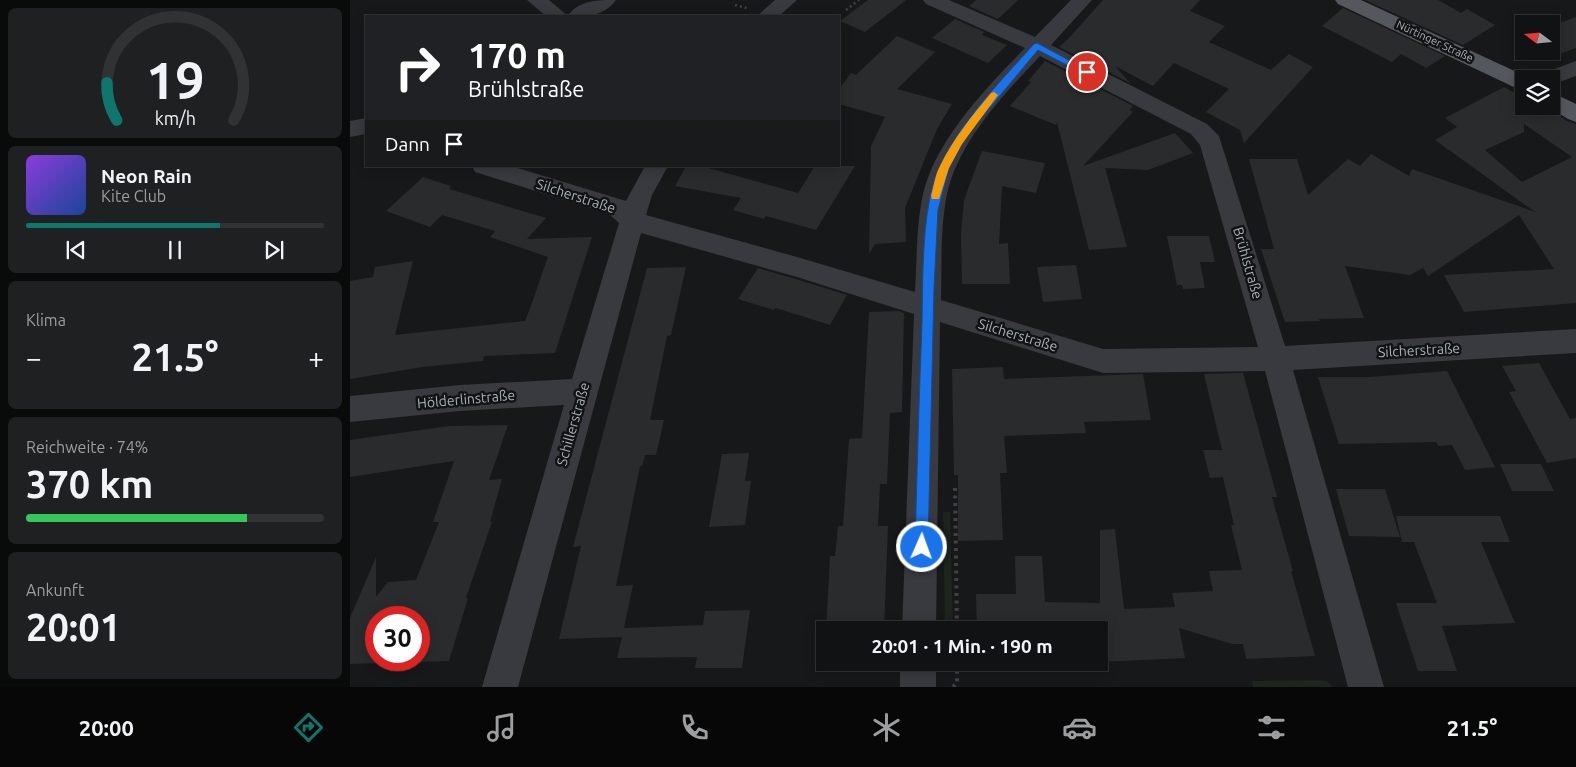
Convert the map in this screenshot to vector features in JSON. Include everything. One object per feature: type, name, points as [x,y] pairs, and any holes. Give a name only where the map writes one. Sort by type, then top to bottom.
[{"type":"main road","name":"Nürtinger Straße","points":[[1345,0],[1515,79]]},
{"type":"main road","points":[[1560,104],[1576,114]]},
{"type":"street","points":[[537,0],[557,15]]},
{"type":"street","points":[[579,15],[606,0]]},
{"type":"street","points":[[768,15],[787,0]]},
{"type":"street","name":"Brühlstraße","points":[[933,0],[1037,46],[1199,128],[1211,142],[1276,359],[1366,687]]},
{"type":"street","points":[[919,621],[927,307],[933,210],[944,168],[964,132],[984,107],[1037,46],[1082,0]]},
{"type":"street","points":[[1560,74],[1576,68]]},
{"type":"street","points":[[350,129],[365,126]]},
{"type":"street","name":"Silcherstraße","points":[[486,167],[618,208],[633,220],[797,266],[1103,361],[1276,359],[1576,341]]},
{"type":"street","name":"Schillerstraße","points":[[500,687],[582,391],[640,195],[656,167]]},
{"type":"street","name":"Hölderlinstraße","points":[[350,410],[460,398],[582,391]]},
{"type":"street","points":[[918,671],[918,687]]},
{"type":"path","points":[[846,10],[859,0]]},
{"type":"path","points":[[955,488],[957,621]]},
{"type":"path","points":[[952,687],[957,683],[957,671]]},
{"type":"shaded area","points":[[943,512],[950,512],[953,621],[945,621]]},
{"type":"shaded area","points":[[1252,681],[1327,681],[1332,685],[1331,687],[1253,687]]},
{"type":"building","points":[[868,0],[906,0],[865,32],[840,21]]},
{"type":"building","points":[[976,0],[1018,0],[998,19],[969,6]]},
{"type":"building","points":[[1103,0],[1200,0],[1190,11],[1225,26],[1209,42],[1271,70],[1289,54],[1313,67],[1244,143],[1240,130],[1206,112],[1229,89],[1174,63],[1153,86],[1115,66],[1130,83],[1059,47]]},
{"type":"building","points":[[1365,0],[1438,0],[1461,13],[1467,9],[1495,25],[1463,45]]},
{"type":"building","points":[[1343,8],[1445,56],[1426,68],[1401,54],[1392,62],[1322,26]]},
{"type":"building","points":[[1576,17],[1576,48],[1560,54],[1560,23]]},
{"type":"building","points":[[955,19],[984,32],[982,35],[1007,45],[988,63],[932,38]]},
{"type":"building","points":[[897,36],[935,52],[897,89],[952,104],[937,129],[905,208],[906,242],[875,244],[869,254],[871,146],[885,117],[840,104],[840,88],[851,73],[856,75]]},
{"type":"building","points":[[1045,61],[1133,106],[1130,110],[1133,112],[1083,166],[1175,133],[1193,153],[1148,170],[1105,168],[1127,247],[1089,250],[1057,122],[1056,125],[1010,106],[1031,82],[1028,81]]},
{"type":"building","points":[[1504,87],[1515,93],[1515,115],[1558,115],[1576,124],[1576,303],[1464,312],[1444,275],[1554,269],[1519,215],[1428,276],[1423,268],[1410,275],[1345,266],[1364,318],[1285,322],[1261,249],[1274,249],[1249,159],[1297,159],[1308,195],[1348,159],[1360,166],[1371,154],[1409,176],[1412,169],[1535,212],[1435,140],[1457,127],[1445,118]],"holes":[[[1524,124],[1572,157],[1522,182],[1485,150],[1524,132]]]},
{"type":"building","points":[[982,151],[1045,163],[1036,193],[1002,186],[999,244],[1008,243],[1010,284],[962,284],[961,233],[964,200]]},
{"type":"building","points":[[855,166],[816,230],[766,216],[764,219],[733,210],[741,198],[675,186],[685,167],[705,167],[798,193],[814,167]]},
{"type":"building","points":[[423,177],[451,186],[449,189],[546,218],[527,239],[592,237],[555,353],[484,356],[483,361],[422,367],[350,379],[350,281],[373,277],[375,267],[413,261],[395,335],[525,321],[529,311],[548,257],[490,237],[495,231],[442,215],[430,227],[386,211]]},
{"type":"building","points":[[1167,236],[1209,236],[1215,262],[1200,262],[1205,288],[1183,289],[1182,285],[1177,285]]},
{"type":"building","points":[[1076,265],[1082,299],[1043,302],[1037,267]]},
{"type":"building","points":[[686,267],[671,335],[667,336],[650,420],[664,420],[656,455],[645,455],[642,466],[640,466],[616,586],[633,585],[624,628],[703,625],[705,611],[750,610],[742,668],[695,668],[697,657],[617,658],[622,637],[559,639],[581,546],[573,547],[647,268]]},
{"type":"building","points":[[758,268],[847,295],[830,325],[776,308],[774,310],[738,299]]},
{"type":"building","points":[[899,311],[904,313],[902,412],[890,413],[887,484],[880,484],[878,526],[888,526],[884,621],[826,621],[830,556],[835,556],[838,526],[843,526],[849,439],[862,438],[869,312]]},
{"type":"building","points":[[1539,363],[1570,419],[1576,418],[1576,458],[1547,463],[1509,392],[1516,391],[1502,366]]},
{"type":"building","points":[[1003,367],[1004,379],[1143,374],[1151,420],[1084,422],[1086,433],[1004,436],[1007,473],[1000,473],[1003,540],[958,541],[958,475],[954,475],[952,369]]},
{"type":"building","points":[[1447,371],[1495,467],[1465,470],[1452,445],[1438,446],[1436,442],[1339,444],[1318,377],[1370,377]]},
{"type":"building","points":[[1243,373],[1277,497],[1272,497],[1315,656],[1246,659],[1243,644],[1232,644],[1179,628],[1185,658],[1108,662],[1108,621],[977,621],[976,594],[1016,594],[1015,556],[1042,556],[1045,602],[1100,603],[1100,530],[1115,529],[1124,609],[1175,607],[1172,593],[1213,591],[1209,571],[1242,570],[1231,525],[1234,525],[1223,477],[1210,478],[1203,450],[1222,450],[1204,374]]},
{"type":"building","points":[[508,425],[489,480],[502,479],[490,522],[492,522],[466,598],[468,598],[449,661],[430,662],[430,606],[365,606],[365,663],[350,664],[350,618],[376,557],[376,597],[388,582],[416,580],[439,522],[433,522],[454,461],[350,477],[350,440],[449,426]]},
{"type":"building","points":[[749,453],[745,481],[751,481],[745,525],[709,527],[722,454]]},
{"type":"building","points":[[1500,464],[1541,464],[1554,491],[1512,491]]},
{"type":"building","points":[[1336,489],[1385,489],[1400,537],[1349,536]]},
{"type":"building","points":[[1396,516],[1500,516],[1510,542],[1481,542],[1515,623],[1442,626],[1457,671],[1418,671],[1396,603],[1437,603],[1414,542],[1402,542]]},
{"type":"slow traffic","points":[[936,196],[944,168],[957,144],[964,132],[994,95]]},
{"type":"route","points":[[922,547],[927,307],[933,210],[937,188],[944,168],[964,132],[1037,46],[1087,72]]}]
